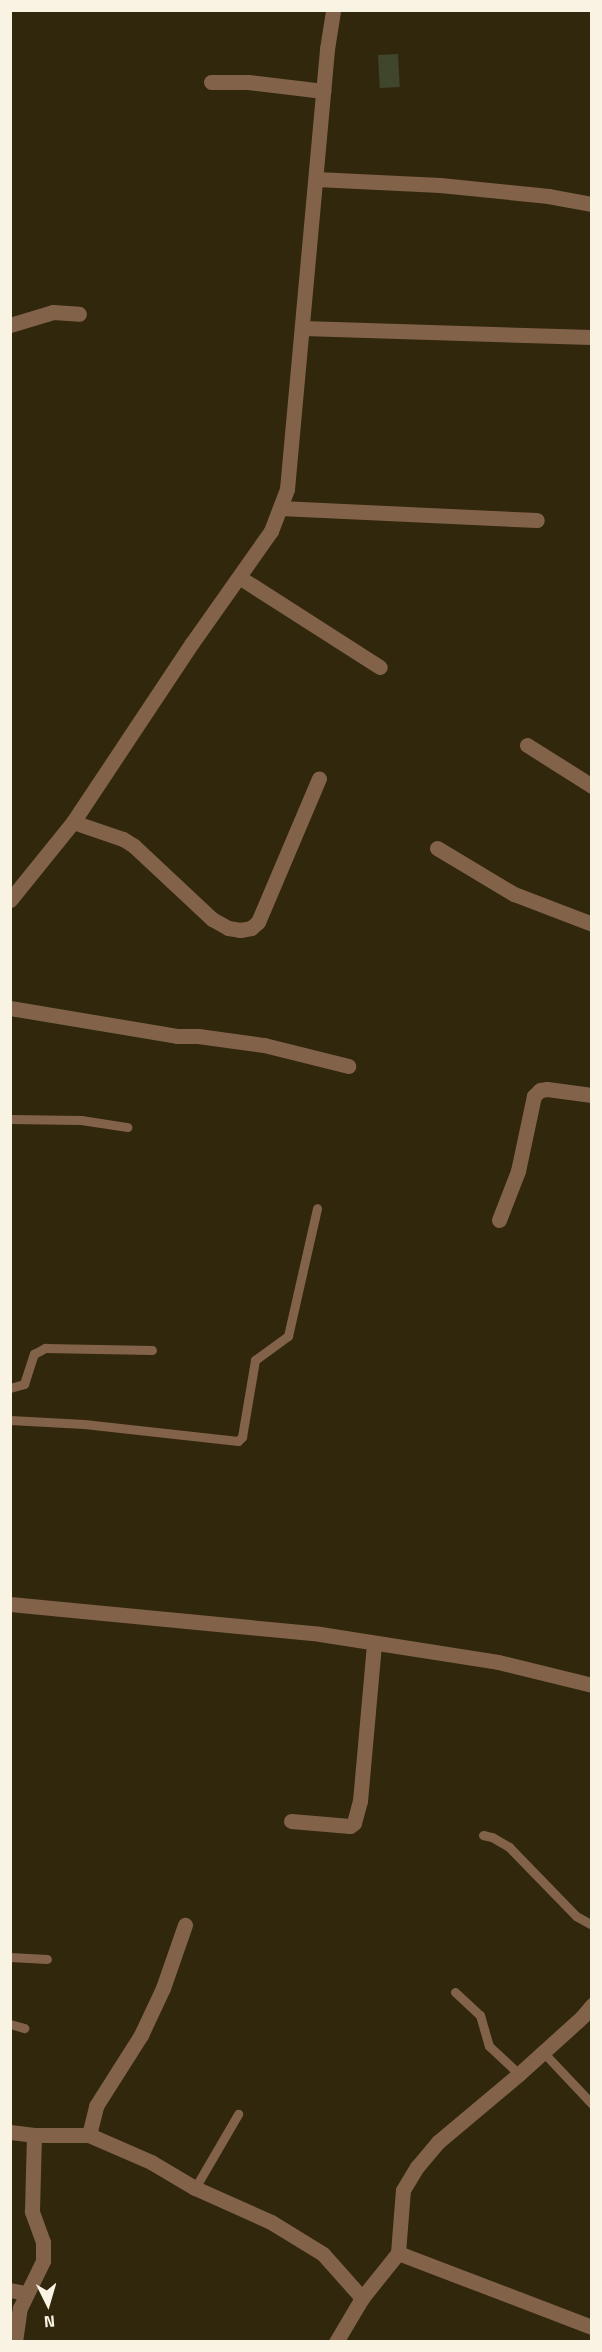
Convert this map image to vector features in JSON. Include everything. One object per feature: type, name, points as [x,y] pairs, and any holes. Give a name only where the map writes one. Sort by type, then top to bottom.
[{"type":"street","points":[[10,900],[73,822],[271,531],[287,489],[323,91],[333,10]]},
{"type":"street","points":[[211,82],[248,82],[323,91]]},
{"type":"street","points":[[316,179],[440,185],[548,196],[591,204]]},
{"type":"street","points":[[10,325],[53,312],[79,314]]},
{"type":"street","points":[[303,328],[591,337]]},
{"type":"street","points":[[280,508],[537,520]]},
{"type":"street","points":[[239,577],[380,667]]},
{"type":"street","points":[[527,745],[591,786]]},
{"type":"street","points":[[73,822],[123,839],[134,846],[212,919],[228,928],[240,930],[251,928],[258,922],[319,778]]},
{"type":"street","points":[[437,848],[514,894],[591,924]]},
{"type":"street","points":[[10,1008],[177,1036],[198,1036],[253,1044],[348,1066]]},
{"type":"street","points":[[499,1220],[518,1171],[534,1096],[540,1090],[548,1089],[591,1095]]},
{"type":"street","points":[[10,1604],[308,1633],[498,1662],[591,1686]]},
{"type":"street","points":[[291,1821],[350,1826],[354,1823],[360,1801],[374,1644]]},
{"type":"street","points":[[89,2135],[96,2106],[141,2035],[164,1988],[185,1925]]},
{"type":"street","points":[[336,2342],[362,2298],[398,2253],[403,2190],[417,2167],[438,2142],[519,2074],[591,2005]]},
{"type":"street","points":[[10,2132],[34,2135],[89,2135],[151,2162],[195,2188],[271,2222],[323,2254],[362,2298]]},
{"type":"street","points":[[15,2342],[20,2308],[43,2261],[43,2242],[32,2211],[34,2135]]},
{"type":"street","points":[[398,2253],[591,2327]]},
{"type":"street","points":[[10,2290],[26,2293]]},
{"type":"lane","points":[[10,1119],[81,1120],[127,1127]]},
{"type":"lane","points":[[10,1420],[84,1424],[238,1441],[242,1437],[255,1360],[288,1336],[317,1208]]},
{"type":"lane","points":[[10,1388],[24,1384],[34,1354],[45,1348],[152,1350]]},
{"type":"lane","points":[[483,1835],[492,1837],[509,1847],[576,1916],[591,1925]]},
{"type":"lane","points":[[10,1958],[47,1959]]},
{"type":"lane","points":[[455,1992],[480,2015],[489,2046],[519,2074]]},
{"type":"lane","points":[[10,2024],[24,2028]]},
{"type":"lane","points":[[543,2052],[591,2104]]},
{"type":"lane","points":[[195,2188],[238,2114]]},
{"type":"building","points":[[398,54],[400,87],[380,88],[378,55]]}]
